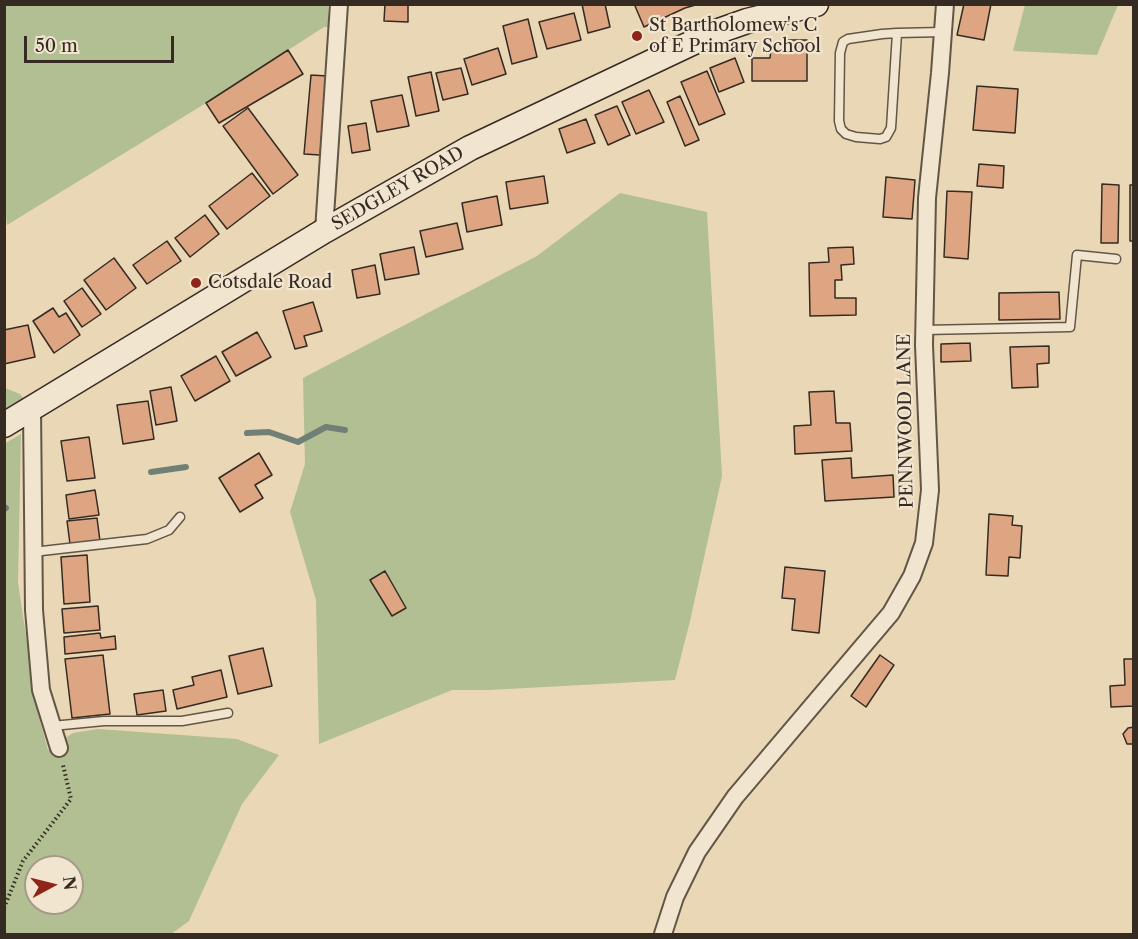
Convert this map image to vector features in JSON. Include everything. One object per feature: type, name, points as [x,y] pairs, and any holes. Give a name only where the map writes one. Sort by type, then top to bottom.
[{"type":"street","points":[[324,231],[339,4]]},
{"type":"street","name":"SEDGLEY ROAD","points":[[4,425],[324,231],[470,148],[713,33],[747,21],[816,4]]},
{"type":"street","name":"PENNWOOD LANE","points":[[663,934],[675,897],[697,852],[735,797],[891,612],[912,576],[924,543],[930,490],[924,330],[927,198],[945,4]]},
{"type":"street","points":[[32,408],[34,610],[41,690],[59,748]]},
{"type":"lane","points":[[897,33],[891,128],[886,137],[880,139],[846,134],[839,122],[840,53],[843,42],[848,39],[897,33],[944,32]]},
{"type":"lane","points":[[924,330],[1070,327],[1077,255],[1116,259]]},
{"type":"lane","points":[[33,552],[147,539],[170,530],[180,517]]},
{"type":"lane","points":[[52,726],[104,721],[183,721],[228,713]]},
{"type":"path","points":[[4,908],[23,861],[71,799],[59,748]]},
{"type":"green space","points":[[1025,4],[1118,5],[1097,55],[1013,51]]},
{"type":"green space","points":[[4,5],[328,5],[329,27],[324,27],[206,103],[7,225],[4,197]]},
{"type":"green space","points":[[620,193],[707,212],[722,476],[675,680],[452,690],[319,744],[316,600],[290,512],[305,464],[303,378],[537,256]]},
{"type":"green space","points":[[5,388],[20,394],[24,399],[5,411]]},
{"type":"green space","points":[[21,434],[18,583],[38,714],[48,750],[73,733],[98,729],[237,739],[279,755],[242,804],[189,921],[171,934],[5,934],[4,444]]},
{"type":"building","points":[[385,4],[408,4],[408,22],[384,21]]},
{"type":"building","points":[[582,4],[605,4],[610,27],[588,33]]},
{"type":"building","name":"St Bartholomew's C of E Primary School","points":[[639,4],[699,4],[644,27],[635,6]]},
{"type":"building","points":[[964,4],[991,4],[984,40],[957,35]]},
{"type":"building","points":[[574,13],[581,40],[547,49],[539,22]]},
{"type":"building","points":[[528,19],[537,57],[512,64],[503,26]]},
{"type":"building","points":[[788,40],[807,40],[807,81],[752,81],[752,58],[770,58],[771,49],[788,49]]},
{"type":"building","points":[[498,48],[506,74],[472,85],[464,59]]},
{"type":"building","points":[[288,50],[303,74],[219,123],[206,103]]},
{"type":"building","points":[[735,58],[744,82],[719,92],[710,68]]},
{"type":"building","points":[[461,68],[468,94],[443,100],[436,73]]},
{"type":"building","points":[[707,71],[725,114],[699,125],[681,82]]},
{"type":"building","points":[[431,72],[439,111],[416,116],[408,77]]},
{"type":"building","points":[[311,75],[327,76],[320,155],[304,154]]},
{"type":"building","points":[[977,86],[1018,89],[1015,133],[973,130]]},
{"type":"building","points":[[649,90],[664,122],[636,134],[622,102]]},
{"type":"building","points":[[402,95],[409,126],[377,132],[371,101]]},
{"type":"building","points":[[680,96],[699,140],[685,146],[667,102]]},
{"type":"building","points":[[617,106],[630,135],[608,145],[595,115]]},
{"type":"building","points":[[248,108],[298,175],[273,194],[223,126]]},
{"type":"building","points":[[586,119],[595,143],[567,153],[559,129]]},
{"type":"building","points":[[366,123],[370,150],[352,153],[348,126]]},
{"type":"building","points":[[979,164],[1004,166],[1003,188],[977,186]]},
{"type":"building","points":[[252,173],[270,196],[227,229],[209,206]]},
{"type":"building","points":[[544,176],[548,203],[510,209],[506,182]]},
{"type":"building","points":[[886,177],[915,180],[912,219],[883,217]]},
{"type":"building","points":[[1102,184],[1119,185],[1118,243],[1101,243]]},
{"type":"building","points":[[1130,185],[1134,185],[1134,241],[1130,241]]},
{"type":"building","points":[[947,191],[972,192],[968,259],[944,257]]},
{"type":"building","points":[[497,196],[502,225],[467,232],[462,203]]},
{"type":"building","points":[[205,215],[219,234],[190,257],[175,238]]},
{"type":"building","points":[[457,223],[463,249],[426,257],[420,231]]},
{"type":"building","points":[[167,241],[181,261],[147,284],[133,265]]},
{"type":"building","points":[[414,247],[419,274],[385,280],[380,254]]},
{"type":"building","points":[[853,247],[854,264],[841,265],[842,280],[835,280],[835,298],[856,298],[856,315],[810,316],[809,263],[829,262],[828,248]]},
{"type":"building","points":[[114,258],[136,288],[106,310],[84,280]]},
{"type":"building","points":[[375,265],[380,294],[357,298],[352,270]]},
{"type":"building","points":[[82,288],[101,314],[82,327],[64,301]]},
{"type":"building","points":[[1059,292],[1060,319],[999,320],[999,293]]},
{"type":"building","points":[[313,302],[322,331],[304,336],[307,346],[295,349],[283,311]]},
{"type":"building","points":[[53,308],[59,317],[66,313],[80,335],[54,353],[33,321]]},
{"type":"building","points":[[28,325],[35,357],[4,364],[4,330]]},
{"type":"building","points":[[257,332],[271,357],[236,376],[222,352]]},
{"type":"building","points":[[970,343],[971,361],[941,362],[941,344]]},
{"type":"building","points":[[1049,346],[1049,363],[1037,364],[1038,387],[1012,388],[1010,347]]},
{"type":"building","points":[[216,356],[230,381],[195,401],[181,376]]},
{"type":"building","points":[[171,387],[177,421],[156,425],[150,391]]},
{"type":"building","points":[[834,391],[836,423],[850,423],[852,451],[795,454],[794,426],[811,425],[809,392]]},
{"type":"building","points":[[148,401],[154,439],[123,444],[117,405]]},
{"type":"building","points":[[89,437],[95,478],[67,481],[61,441]]},
{"type":"building","points":[[259,453],[272,475],[255,485],[263,498],[240,512],[219,478]]},
{"type":"building","points":[[851,458],[852,478],[893,475],[894,497],[825,501],[822,460]]},
{"type":"building","points":[[95,490],[99,515],[69,519],[66,495]]},
{"type":"building","points":[[989,514],[1013,516],[1012,525],[1022,526],[1020,558],[1009,557],[1008,576],[986,575]]},
{"type":"building","points":[[97,518],[100,541],[70,544],[67,521]]},
{"type":"building","points":[[87,555],[90,602],[64,604],[61,557]]},
{"type":"building","points":[[785,567],[825,571],[819,633],[792,630],[795,599],[782,598]]},
{"type":"building","points":[[385,571],[406,608],[392,616],[370,580]]},
{"type":"building","points":[[98,606],[100,630],[64,633],[62,609]]},
{"type":"building","points":[[100,633],[101,638],[115,636],[116,649],[65,654],[64,637]]},
{"type":"building","points":[[263,648],[272,686],[238,694],[229,656]]},
{"type":"building","points":[[103,655],[110,714],[72,718],[65,659]]},
{"type":"building","points":[[880,655],[894,665],[866,707],[851,696]]},
{"type":"building","points":[[1124,659],[1134,659],[1134,706],[1111,707],[1110,686],[1125,685]]},
{"type":"building","points":[[221,670],[227,697],[177,709],[173,690],[194,685],[192,677]]},
{"type":"building","points":[[163,690],[166,711],[137,715],[134,694]]},
{"type":"building","points":[[1134,727],[1134,744],[1127,744],[1123,734],[1128,728]]},
{"type":"waterway","points":[[247,433],[269,432],[298,442],[326,427],[345,430]]},
{"type":"waterway","points":[[151,472],[186,467]]},
{"type":"place","name":"St Bartholomew's C of E Primary School","points":[[637,36]]},
{"type":"place","name":"Cotsdale Road","points":[[196,283]]}]
